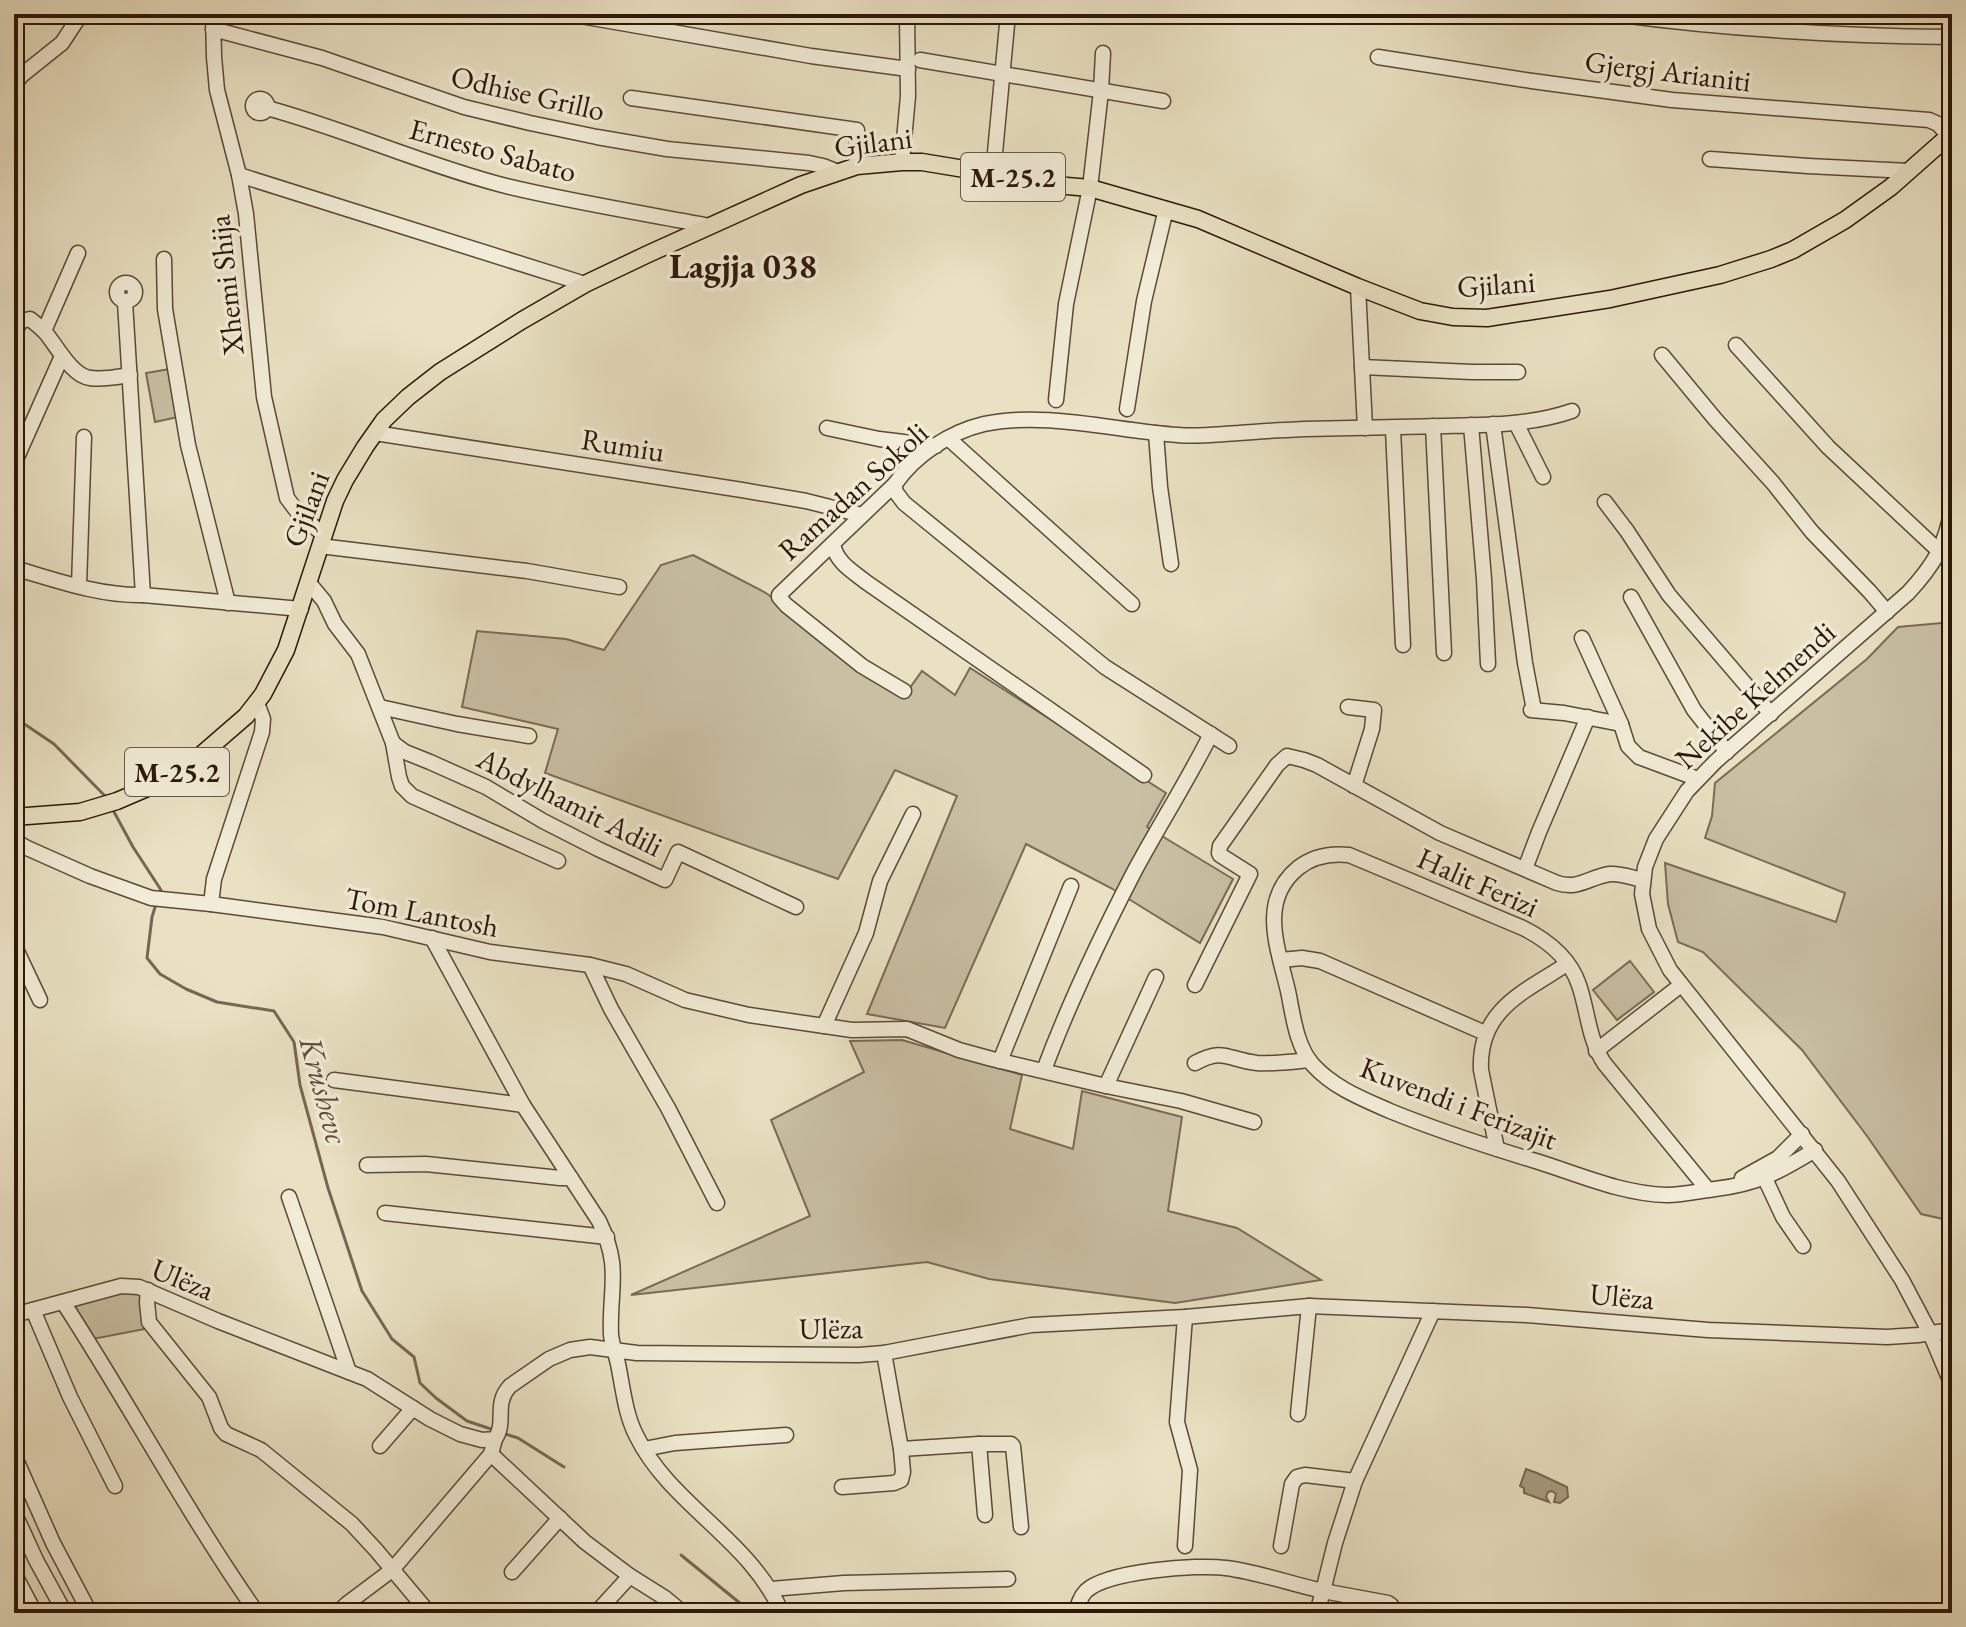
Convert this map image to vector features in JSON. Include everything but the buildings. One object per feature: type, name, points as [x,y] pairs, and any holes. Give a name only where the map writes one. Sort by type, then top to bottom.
[{"type":"main road","name":"Gjilani","points":[[14,817],[93,809],[159,783],[186,768],[230,731],[257,703],[286,650],[335,501],[345,480],[384,420],[408,397],[440,372],[585,284],[788,190],[838,172],[857,166],[922,162],[1090,188],[1225,229],[1420,311],[1470,318],[1528,312],[1628,295],[1720,275],[1771,259],[1845,220],[1891,187],[1951,134]]},
{"type":"street","points":[[14,85],[62,43],[81,14]]},
{"type":"street","points":[[569,14],[811,56],[1003,74],[1163,101]]},
{"type":"street","points":[[902,162],[914,64],[907,14]]},
{"type":"street","points":[[993,174],[1008,14]]},
{"type":"street","points":[[1614,14],[1777,31],[1880,37],[1952,37]]},
{"type":"street","name":"Odhise Grillo","points":[[213,22],[438,99],[508,118],[631,143],[809,163],[838,172]]},
{"type":"street","name":"Xhemi Shija","points":[[213,22],[217,90],[246,214],[261,377],[284,489],[287,498],[322,540]]},
{"type":"street","points":[[1056,400],[1066,304],[1090,188],[1103,53]]},
{"type":"street","name":"Gjergj Arianiti","points":[[1378,57],[1672,100],[1929,120],[1951,134]]},
{"type":"street","points":[[631,98],[857,130],[857,166]]},
{"type":"street","name":"Ernesto Sabato","points":[[267,108],[506,186],[710,226]]},
{"type":"street","points":[[1710,159],[1909,171]]},
{"type":"street","points":[[239,175],[585,284]]},
{"type":"street","points":[[1127,409],[1144,301],[1166,209]]},
{"type":"street","points":[[44,331],[78,253]]},
{"type":"street","points":[[164,259],[165,309],[188,445],[228,603]]},
{"type":"street","points":[[1358,287],[1365,428]]},
{"type":"street","points":[[125,302],[143,595]]},
{"type":"street","points":[[17,327],[30,319],[82,376],[130,375]]},
{"type":"street","points":[[1736,345],[1828,447],[1940,552]]},
{"type":"street","points":[[1952,353],[1952,366]]},
{"type":"street","points":[[1662,355],[1812,532],[1887,612]]},
{"type":"street","points":[[14,464],[62,356]]},
{"type":"street","points":[[1362,367],[1518,372]]},
{"type":"street","name":"Ramadan Sokoli","points":[[904,691],[862,666],[786,605],[779,595],[909,468],[942,442],[964,430],[987,424],[1029,420],[1196,435],[1268,430],[1393,429],[1516,423],[1572,411]]},
{"type":"street","points":[[1516,423],[1543,477]]},
{"type":"street","points":[[1493,424],[1532,710],[1621,724]]},
{"type":"street","points":[[1471,425],[1488,664]]},
{"type":"street","points":[[1433,426],[1444,653]]},
{"type":"street","points":[[827,428],[879,439],[942,442],[1132,604]]},
{"type":"street","points":[[1393,429],[1403,645]]},
{"type":"street","name":"Rumiu","points":[[375,433],[742,490],[862,515]]},
{"type":"street","points":[[1156,433],[1171,564]]},
{"type":"street","points":[[79,586],[84,437]]},
{"type":"street","points":[[895,484],[895,491],[904,503],[1074,642],[1113,672],[1229,746]]},
{"type":"street","points":[[1605,502],[1669,595],[1771,714]]},
{"type":"street","name":"Nekibe Kelmendi","points":[[1952,509],[1940,552],[1923,577],[1727,752],[1677,804],[1656,839],[1643,880],[1649,929],[1662,956],[1681,985],[1838,1181],[1894,1266],[1930,1333],[1952,1385]]},
{"type":"street","points":[[322,540],[619,587]]},
{"type":"street","points":[[833,544],[840,561],[866,582],[1144,775]]},
{"type":"street","points":[[14,568],[126,595],[301,609]]},
{"type":"street","points":[[309,583],[358,654],[393,743],[402,786],[412,796],[558,861]]},
{"type":"street","points":[[1631,597],[1694,710],[1727,752]]},
{"type":"street","points":[[1582,638],[1628,746],[1639,757],[1698,779]]},
{"type":"street","points":[[211,904],[214,879],[262,732],[263,719],[257,703]]},
{"type":"street","points":[[380,707],[529,736]]},
{"type":"street","points":[[1348,707],[1374,710],[1372,729],[1354,786]]},
{"type":"street","points":[[1525,869],[1588,717]]},
{"type":"street","points":[[1044,1070],[1076,991],[1133,874],[1211,734]]},
{"type":"street","name":"Abdylhamit Adili","points":[[393,743],[405,752],[486,787],[543,821],[665,880],[678,852],[796,907]]},
{"type":"street","points":[[1195,985],[1250,874],[1220,855],[1220,846],[1277,765],[1287,756],[1317,765],[1440,833],[1567,886],[1608,874],[1643,880]]},
{"type":"street","points":[[824,1026],[866,933],[880,881],[913,814]]},
{"type":"street","name":"Tom Lantosh","points":[[14,836],[17,842],[77,870],[157,899],[383,927],[490,952],[590,965],[626,974],[662,991],[706,1006],[741,1014],[852,1030],[907,1029],[959,1050],[996,1060],[1181,1101],[1254,1122]]},
{"type":"street","name":"Halit Ferizi","points":[[1309,1060],[1298,1036],[1273,915],[1277,894],[1283,883],[1301,865],[1320,856],[1339,854],[1361,859],[1537,935],[1554,947],[1579,983],[1596,1051],[1711,1190]]},
{"type":"street","points":[[996,1060],[1071,886]]},
{"type":"street","points":[[996,1060],[1052,916]]},
{"type":"street","points":[[432,938],[523,1105],[607,1237],[613,1263],[611,1335],[630,1421],[644,1449],[675,1488],[750,1562],[771,1589],[782,1613]]},
{"type":"street","points":[[14,945],[40,1000]]},
{"type":"street","points":[[1281,960],[1302,958],[1320,961],[1485,1033]]},
{"type":"street","points":[[1497,1149],[1481,1070],[1480,1056],[1485,1033],[1504,1006],[1567,964]]},
{"type":"street","points":[[590,965],[717,1203]]},
{"type":"street","points":[[1106,1086],[1156,977]]},
{"type":"street","points":[[1596,1051],[1681,985]]},
{"type":"street","points":[[1195,1063],[1213,1054],[1256,1063],[1309,1060]]},
{"type":"street","name":"Kuvendi i Ferizajit","points":[[1309,1060],[1324,1075],[1355,1096],[1430,1127],[1497,1149],[1637,1192],[1667,1195],[1711,1190]]},
{"type":"street","points":[[334,1080],[523,1105]]},
{"type":"street","points":[[1763,1174],[1802,1134]]},
{"type":"street","points":[[1711,1190],[1763,1174],[1777,1173],[1815,1150]]},
{"type":"street","points":[[367,1165],[412,1163],[571,1178]]},
{"type":"street","points":[[1763,1174],[1783,1217],[1803,1246]]},
{"type":"street","points":[[289,1197],[349,1372]]},
{"type":"street","points":[[385,1213],[607,1237]]},
{"type":"street","name":"Ulëza","points":[[14,1315],[130,1285],[381,1386],[460,1434],[482,1440],[498,1433],[502,1396],[510,1386],[549,1359],[570,1350],[590,1347],[629,1353],[718,1355],[884,1353],[1031,1325],[1185,1317],[1309,1306],[1527,1315],[1708,1330],[1887,1337],[1952,1330]]},
{"type":"street","points":[[148,1290],[149,1322],[209,1397],[226,1434],[268,1455],[352,1524],[429,1613]]},
{"type":"street","points":[[63,1302],[257,1613]]},
{"type":"street","points":[[1298,1414],[1309,1306]]},
{"type":"street","points":[[33,1310],[70,1397],[115,1486]]},
{"type":"street","points":[[1317,1613],[1355,1481],[1433,1311]]},
{"type":"street","points":[[1185,1317],[1177,1422],[1190,1470],[1185,1546]]},
{"type":"street","points":[[842,1487],[901,1480],[901,1449],[884,1353]]},
{"type":"street","points":[[380,1446],[413,1408]]},
{"type":"street","points":[[347,1610],[392,1570],[491,1454],[498,1433]]},
{"type":"street","points":[[644,1449],[675,1443],[786,1435]]},
{"type":"street","points":[[901,1449],[1007,1443],[1013,1446],[1021,1527]]},
{"type":"street","points":[[979,1444],[985,1515]]},
{"type":"street","points":[[491,1454],[585,1542],[683,1613]]},
{"type":"street","points":[[14,1455],[53,1543],[90,1613]]},
{"type":"street","points":[[1281,1546],[1292,1484],[1297,1477],[1305,1475],[1355,1481]]},
{"type":"street","points":[[14,1512],[65,1613]]},
{"type":"street","points":[[512,1572],[560,1518]]},
{"type":"street","points":[[1076,1613],[1083,1594],[1095,1585],[1126,1576],[1193,1567],[1242,1571],[1388,1603],[1392,1613]]},
{"type":"street","points":[[596,1613],[630,1576]]},
{"type":"street","points":[[16,1577],[35,1613]]},
{"type":"street","points":[[771,1589],[1008,1579]]},
{"type":"shaded area","points":[[170,369],[178,417],[155,422],[146,373]]},
{"type":"shaded area","points":[[693,555],[766,593],[904,696],[922,671],[955,695],[970,668],[1166,793],[1147,827],[1233,879],[1200,943],[1111,888],[1026,844],[945,1028],[867,1014],[957,796],[895,770],[838,879],[545,773],[558,729],[462,707],[477,631],[566,639],[604,650],[661,565]]},
{"type":"shaded area","points":[[1952,622],[1952,1221],[1921,1214],[1802,1050],[1703,952],[1678,942],[1668,904],[1665,863],[1836,922],[1845,893],[1705,838],[1712,816],[1715,783],[1867,659],[1898,627]]},
{"type":"shaded area","points":[[1630,961],[1654,992],[1617,1020],[1593,990]]},
{"type":"shaded area","points":[[902,1040],[1022,1075],[1010,1129],[1073,1149],[1082,1091],[1182,1117],[1168,1211],[1237,1228],[1321,1280],[1175,1303],[989,1279],[927,1262],[631,1295],[810,1216],[771,1120],[864,1072],[850,1041]]},
{"type":"shaded area","points":[[137,1289],[145,1298],[150,1328],[93,1339],[73,1303]]},
{"type":"shaded area","points":[[1526,1469],[1567,1487],[1568,1497],[1560,1503],[1554,1502],[1556,1494],[1548,1492],[1546,1497],[1549,1502],[1524,1493],[1524,1488],[1520,1486]]},
{"type":"waterway","name":"Krushevc","points":[[14,717],[54,744],[106,797]]},
{"type":"waterway","name":"Krushevc","points":[[113,810],[160,893]]},
{"type":"waterway","name":"Krushevc","points":[[156,904],[147,958],[160,974],[217,1002],[274,1011],[294,1042],[300,1085],[328,1188],[362,1291],[392,1339],[414,1357],[420,1383],[467,1421],[494,1430]]},
{"type":"waterway","name":"Krushevc","points":[[505,1434],[518,1438],[564,1467]]},
{"type":"waterway","name":"Krushevc","points":[[681,1555],[752,1613]]},
{"type":"district","name":"Lagjja 038","points":[[743,266]]}]
